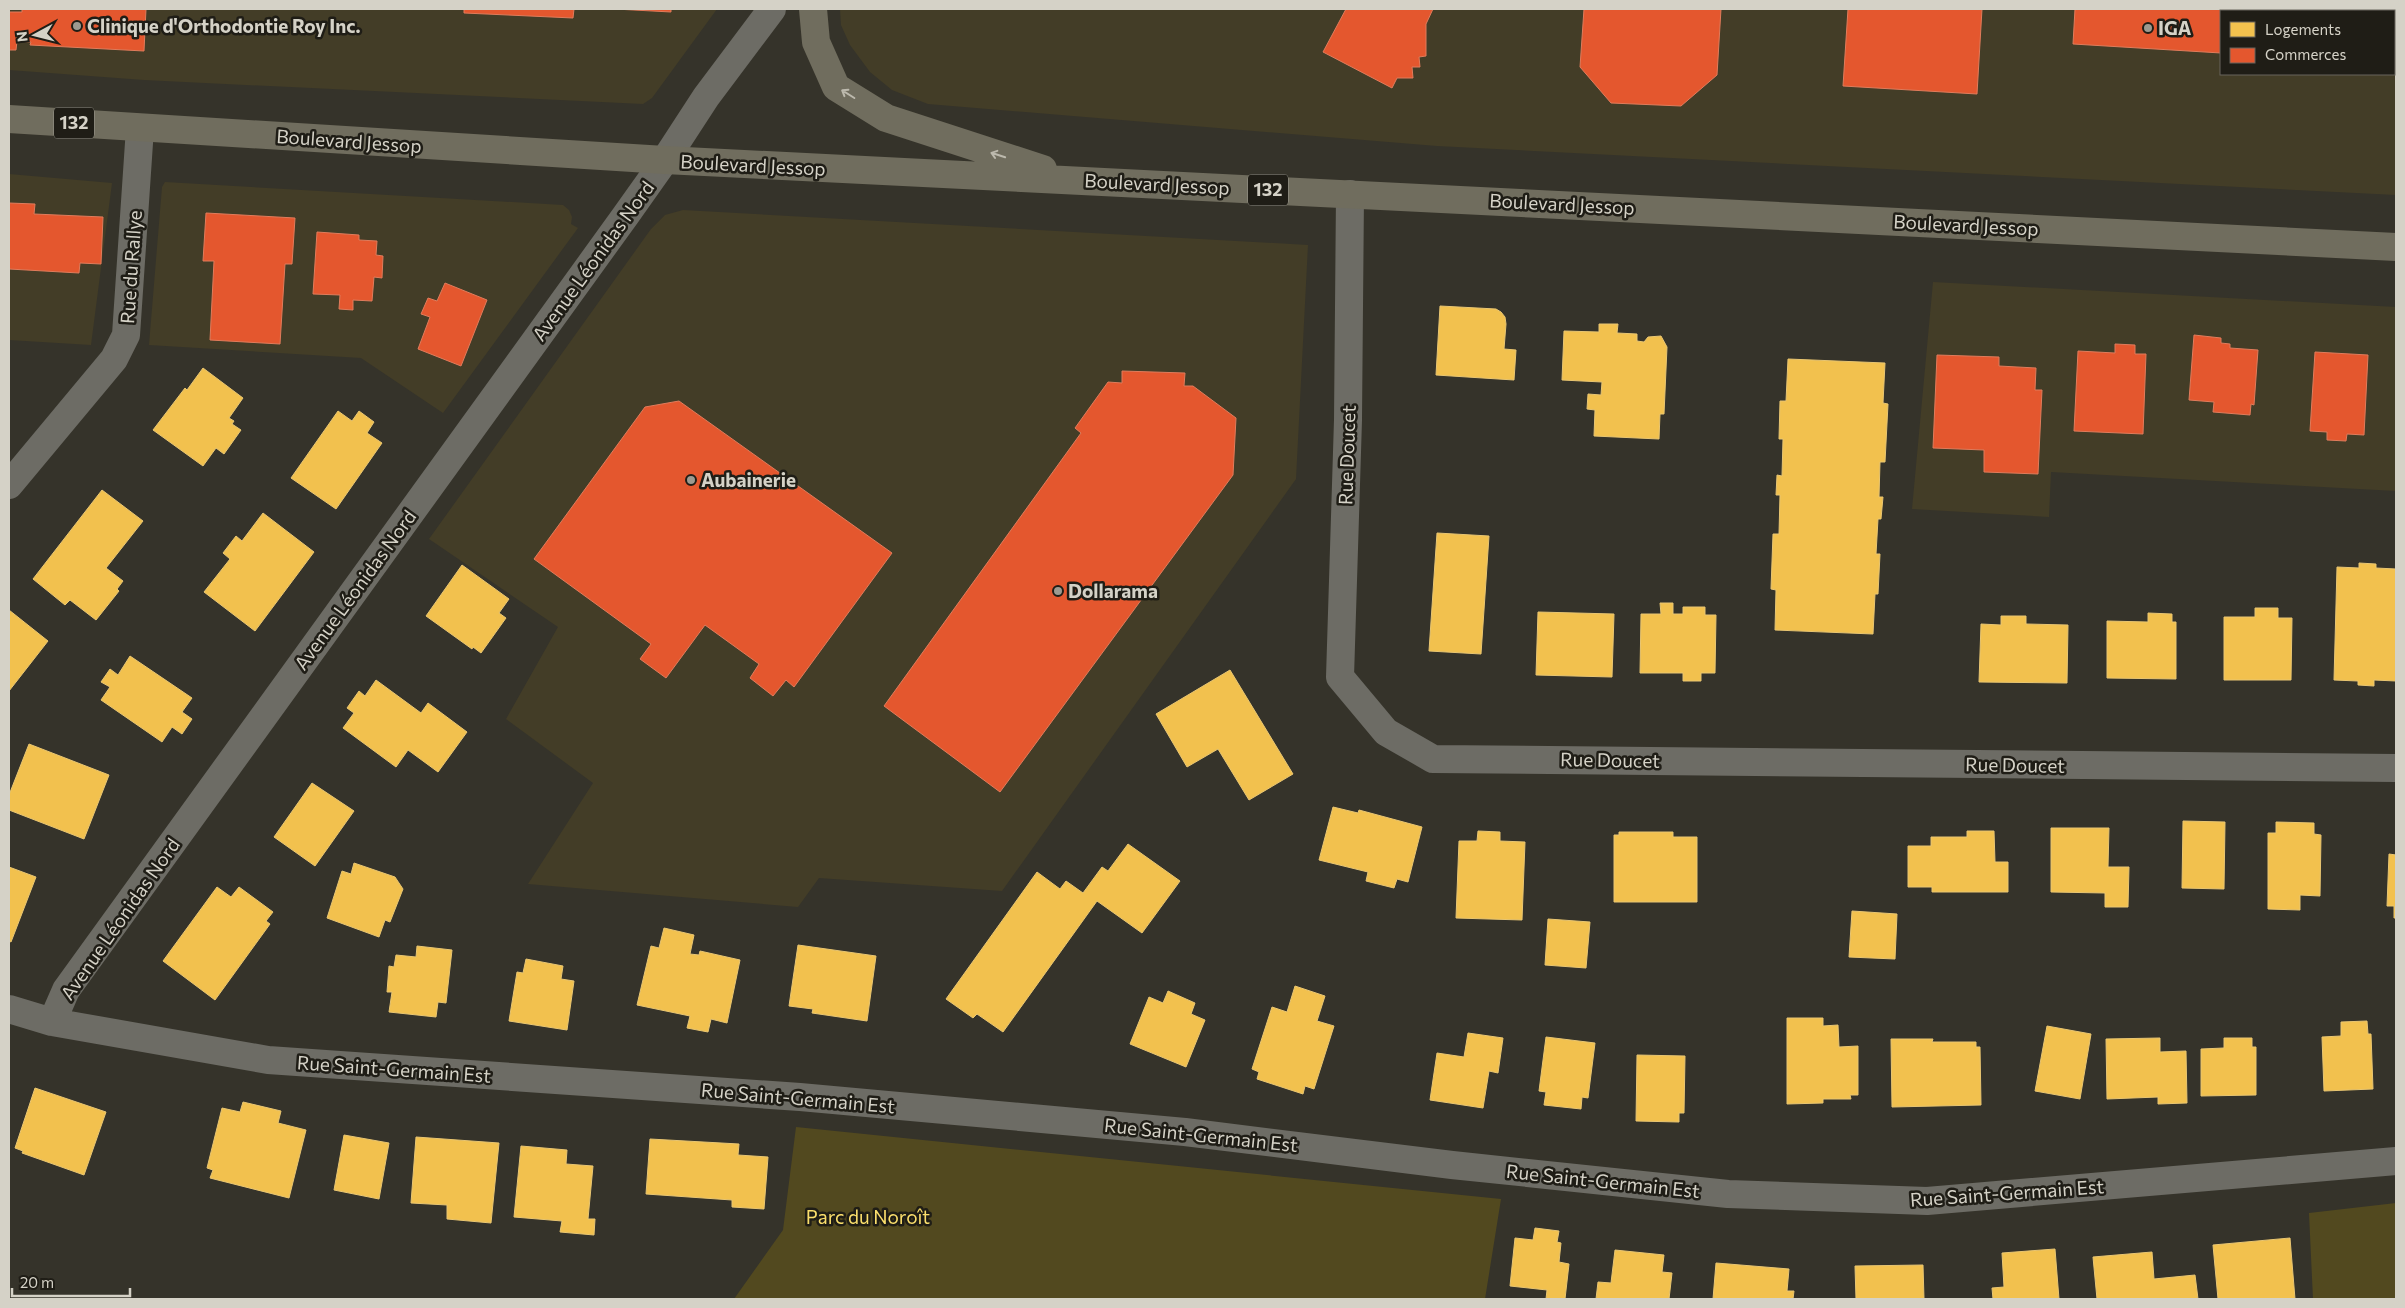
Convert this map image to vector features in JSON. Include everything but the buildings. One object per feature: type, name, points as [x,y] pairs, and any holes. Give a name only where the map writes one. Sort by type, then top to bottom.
[{"type":"main road","points":[[813,9],[816,42],[836,87],[886,118],[1078,180]]},
{"type":"main road","name":"Boulevard Jessop","points":[[9,119],[665,160],[2396,247]]},
{"type":"street","name":"Avenue Léonidas Nord","points":[[52,1022],[66,990],[665,160],[706,98],[772,9]]},
{"type":"street","name":"Rue du Rallye","points":[[9,485],[114,359],[126,335],[140,128]]},
{"type":"street","name":"Rue Doucet","points":[[1350,194],[1348,420],[1340,676],[1386,732],[1433,759],[2396,768]]},
{"type":"street","name":"Rue Saint-Germain Est","points":[[9,1009],[52,1022],[268,1060],[800,1097],[1185,1132],[1452,1165],[1728,1194],[1927,1201],[2396,1161]]},
{"type":"shaded area","points":[[9,9],[717,9],[652,98],[643,104],[144,80],[9,70]]},
{"type":"shaded area","points":[[840,9],[2396,9],[2396,195],[1437,146],[928,104],[892,90],[870,72],[850,45],[841,25]]},
{"type":"shaded area","points":[[9,174],[112,183],[91,345],[9,340]]},
{"type":"shaded area","points":[[165,182],[563,205],[569,210],[572,217],[571,224],[578,228],[443,413],[361,358],[149,345],[162,187]]},
{"type":"shaded area","points":[[683,210],[1308,245],[1296,479],[1002,891],[819,878],[798,907],[528,884],[593,783],[506,719],[558,627],[429,539],[651,229],[665,215]]},
{"type":"shaded area","points":[[1933,282],[2396,307],[2396,491],[2051,472],[2049,517],[1912,509]]},
{"type":"green space","name":"Parc du Noroît","points":[[796,1127],[1501,1199],[1485,1299],[734,1299],[783,1230]]},
{"type":"green space","points":[[2396,1203],[2396,1299],[2313,1299],[2309,1213]]},
{"type":"place","name":"Clinique d'Orthodontie Roy Inc.","points":[[77,26]]},
{"type":"place","name":"IGA","points":[[2148,28]]},
{"type":"place","name":"Aubainerie","points":[[691,480]]},
{"type":"place","name":"Dollarama","points":[[1058,591]]}]
